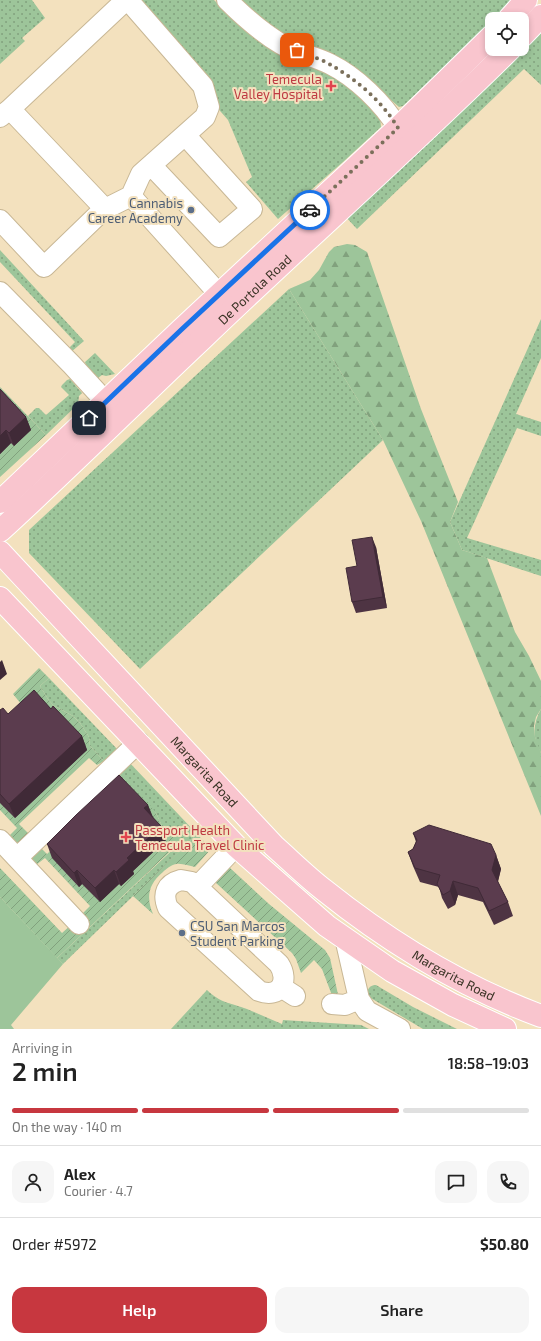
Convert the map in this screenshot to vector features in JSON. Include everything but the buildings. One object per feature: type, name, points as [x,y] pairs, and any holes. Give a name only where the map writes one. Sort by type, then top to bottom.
[{"type":"main road","points":[[515,12],[526,0]]},
{"type":"main road","points":[[529,29],[541,16]]},
{"type":"main road","name":"De Portola Road","points":[[0,502],[219,294],[398,128],[485,43]]},
{"type":"main road","name":"De Portola Road","points":[[0,531],[119,419],[202,338],[434,123],[503,56]]},
{"type":"main road","points":[[280,266],[286,252],[300,237],[396,147],[399,137],[398,128]]},
{"type":"main road","name":"Margarita Road","points":[[0,552],[274,846],[323,890],[379,931],[445,972],[513,1006],[541,1016]]},
{"type":"main road","name":"Margarita Road","points":[[0,598],[236,846],[327,926],[398,975],[452,1005],[505,1029]]},
{"type":"main road","points":[[236,846],[246,843],[258,846],[291,877],[323,890]]},
{"type":"lane","points":[[0,220],[44,267],[102,210],[105,209],[131,196],[141,174],[205,117],[209,107],[203,86],[127,0],[5,113],[105,209]]},
{"type":"lane","points":[[227,0],[246,19],[282,45],[330,64],[361,86],[376,99],[392,117],[398,128]]},
{"type":"lane","points":[[151,165],[220,237],[252,209],[185,135]]},
{"type":"lane","points":[[131,196],[219,294]]},
{"type":"lane","points":[[0,292],[106,402]]},
{"type":"lane","points":[[17,858],[138,742]]},
{"type":"lane","points":[[0,840],[79,924]]},
{"type":"lane","points":[[197,887],[236,846]]},
{"type":"lane","points":[[187,880],[192,882],[197,887],[279,964],[284,975],[284,981],[288,991],[277,991],[272,994],[266,994],[259,991],[168,908],[165,895],[168,887],[174,882],[187,880]]},
{"type":"lane","points":[[345,938],[359,999],[367,1011],[400,1029]]},
{"type":"lane","points":[[332,1004],[344,1005],[359,999]]},
{"type":"green space","points":[[0,0],[32,0],[45,18],[22,38],[25,41],[0,64]]},
{"type":"green space","points":[[123,0],[214,0],[241,27],[259,41],[278,53],[337,78],[377,112],[380,118],[381,127],[278,219],[246,182],[252,177],[228,120]]},
{"type":"green space","points":[[240,0],[512,0],[501,12],[485,12],[485,29],[403,106],[399,107],[330,53],[293,38],[270,26]]},
{"type":"green space","points":[[541,25],[541,85],[524,69],[357,229],[344,215],[511,56],[529,56],[529,38]]},
{"type":"green space","points":[[347,244],[355,245],[367,252],[421,409],[458,502],[450,522],[462,550],[487,558],[515,632],[541,681],[541,709],[536,717],[534,726],[535,737],[541,753],[541,816],[421,521],[383,440],[289,289],[310,280],[319,270],[329,252],[334,247]]},
{"type":"green space","points":[[0,250],[84,341],[71,352],[67,350],[75,342],[0,262]]},
{"type":"green space","points":[[289,289],[383,440],[140,669],[29,553],[29,530]]},
{"type":"green space","points":[[541,319],[541,358],[516,414],[541,422],[541,436],[517,428],[467,538],[541,560],[541,576],[462,550],[450,522]]},
{"type":"green space","points":[[95,353],[115,374],[106,376],[102,375],[98,378],[85,362]]},
{"type":"green space","points":[[70,379],[82,393],[79,396],[78,404],[46,435],[28,416],[36,408],[39,408],[46,415],[69,395],[61,387],[67,380]]},
{"type":"green space","points":[[0,387],[46,435],[0,477]]},
{"type":"green space","points":[[39,668],[49,678],[40,686],[48,699],[53,705],[73,716],[80,723],[89,737],[90,746],[104,761],[97,765],[89,758],[19,824],[28,833],[16,843],[9,836],[17,828],[0,810],[0,724],[21,704],[13,694]]},
{"type":"green space","points":[[49,678],[117,749],[104,761],[90,746],[89,737],[80,723],[73,716],[53,705],[48,699],[40,686]]},
{"type":"green space","points":[[541,709],[541,753],[536,742],[535,725]]},
{"type":"green space","points":[[128,761],[197,834],[63,964],[57,958],[182,841],[166,831],[156,813],[129,789],[115,773]]},
{"type":"green space","points":[[115,773],[129,789],[145,799],[156,813],[166,831],[182,840],[57,958],[0,897],[0,868],[62,933],[90,906],[45,858],[36,865],[28,856],[40,847],[47,854],[116,788]]},
{"type":"green space","points":[[197,834],[211,849],[195,867],[183,864],[172,865],[154,881],[151,886],[149,897],[153,914],[133,896]]},
{"type":"green space","points":[[229,867],[269,904],[325,950],[330,958],[339,999],[333,998],[322,969],[314,960],[301,973],[292,953],[215,882]]},
{"type":"green space","points":[[0,897],[63,964],[11,1025],[14,1029],[0,1029]]},
{"type":"green space","points":[[376,985],[413,1007],[457,1029],[423,1029],[369,997],[367,992],[371,986]]},
{"type":"green space","points":[[207,990],[216,998],[282,1024],[283,1020],[361,1025],[369,1029],[171,1029]]},
{"type":"way so far","points":[[297,50],[330,64],[345,73],[376,99],[392,117],[398,128],[310,210]]},
{"type":"place","name":"Temecula Valley Hospital","points":[[331,86]]},
{"type":"place","name":"Cannabis Career Academy","points":[[191,210]]},
{"type":"place","name":"Passport Health Temecula Travel Clinic","points":[[126,837]]},
{"type":"place","name":"CSU San Marcos Student Parking","points":[[182,933]]},
{"type":"route","points":[[89,418],[310,210]]}]
